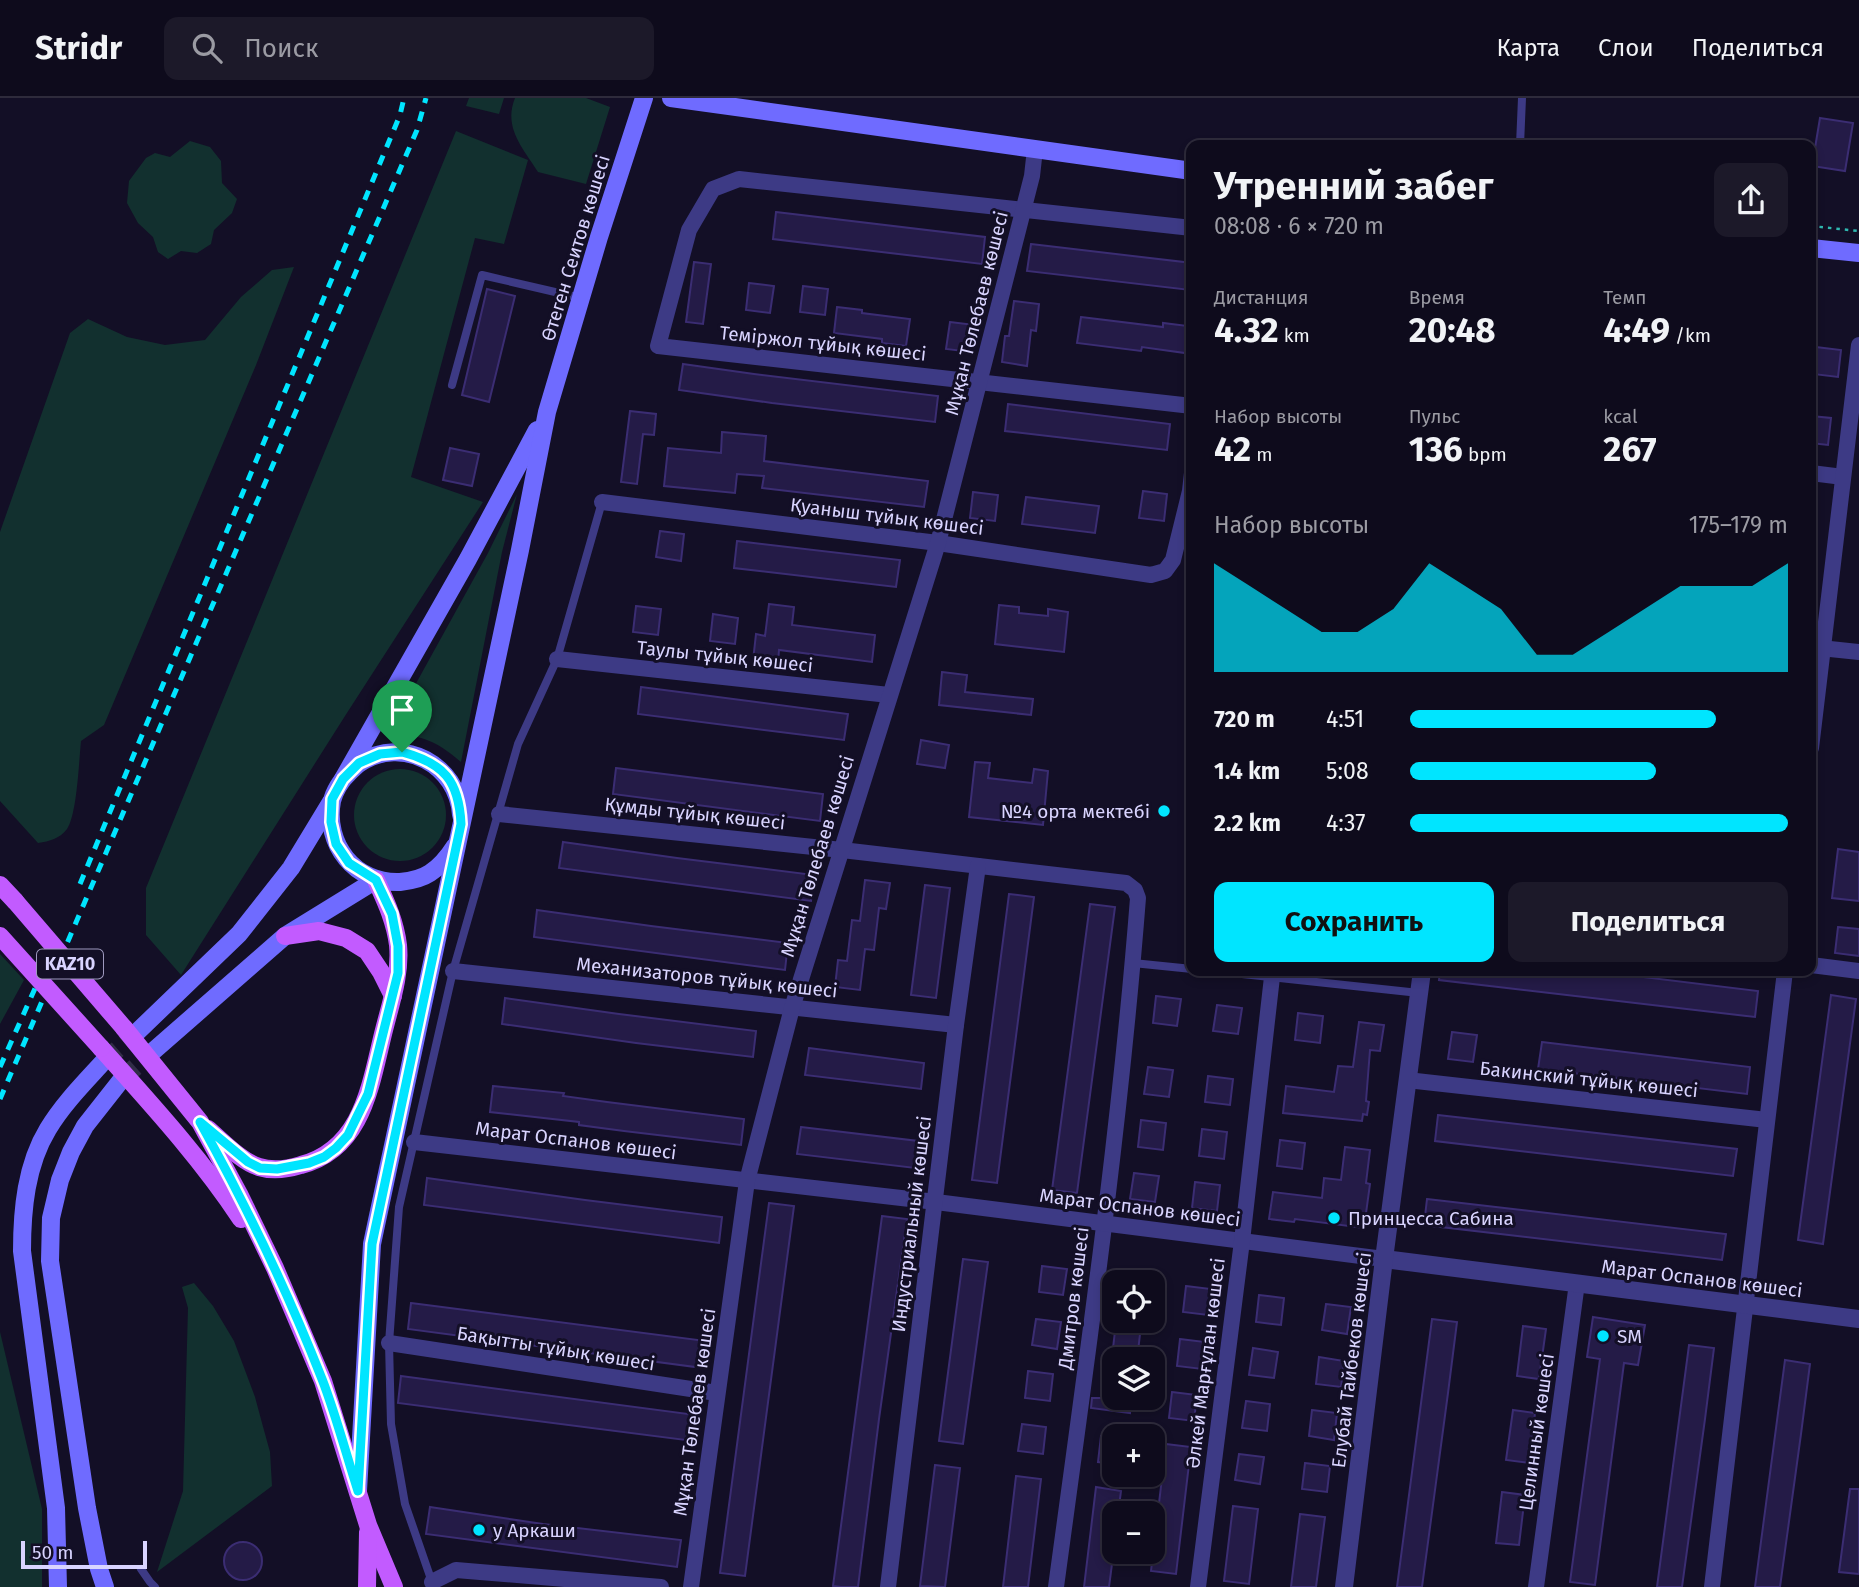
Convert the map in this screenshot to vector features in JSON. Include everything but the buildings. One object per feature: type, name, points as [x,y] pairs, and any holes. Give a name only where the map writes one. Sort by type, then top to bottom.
[{"type":"main road","name":"Өтеген Сеитов көшесі","points":[[547,412],[598,237],[644,98]]},
{"type":"main road","points":[[671,98],[1186,170]]},
{"type":"main road","points":[[1816,248],[1859,253]]},
{"type":"main road","points":[[129,1031],[239,934],[291,868],[468,559],[547,412]]},
{"type":"main road","points":[[358,1491],[372,1244],[547,412]]},
{"type":"main road","points":[[343,779],[359,763],[380,754],[402,752],[422,757],[439,768],[453,784],[460,803],[461,824]]},
{"type":"main road","points":[[332,799],[331,822],[336,844],[349,863],[376,880],[389,883],[410,881],[429,874],[445,861],[457,844]]},
{"type":"main road","points":[[150,1054],[285,936],[376,880]]},
{"type":"main road","points":[[200,1122],[248,1162],[260,1168],[292,1168],[324,1157],[348,1135],[368,1094],[398,973],[398,946],[392,914],[376,880]]},
{"type":"main road","name":"KAZ10","points":[[0,885],[129,1031],[200,1122],[275,1268],[323,1381],[368,1525],[394,1587]]},
{"type":"main road","points":[[285,936],[319,931],[346,937],[367,951],[393,996]]},
{"type":"main road","name":"KAZ10","points":[[0,936],[102,1055],[167,1122],[216,1181],[275,1268]]},
{"type":"main road","points":[[58,1587],[56,1508],[22,1251],[22,1216],[30,1175],[46,1131],[102,1055]]},
{"type":"main road","points":[[105,1587],[87,1508],[50,1261],[51,1218],[60,1180],[71,1152],[85,1126],[122,1079]]},
{"type":"main road","points":[[367,1587],[368,1525]]},
{"type":"street","name":"Мұқан Төлебаев көшесі","points":[[691,1587],[747,1181],[792,1008],[938,543],[1024,210],[1035,149]]},
{"type":"street","name":"Теміржол тұйық көшесі","points":[[1024,210],[739,179],[723,184],[713,189],[689,230],[658,345],[1186,405]]},
{"type":"street","points":[[1024,210],[1186,227]]},
{"type":"street","points":[[1859,345],[1843,477],[1817,648],[1859,652]]},
{"type":"street","points":[[1816,474],[1843,477]]},
{"type":"street","name":"Қуаныш тұйық көшесі","points":[[602,502],[938,543],[1151,575],[1165,571],[1173,560],[1186,510]]},
{"type":"street","name":"Таулы тұйық көшесі","points":[[557,659],[889,695]]},
{"type":"street","name":"Құмды тұйық көшесі","points":[[499,814],[1126,883],[1135,890]]},
{"type":"street","name":"Индустриальный көшесі","points":[[888,1587],[956,1025],[978,866]]},
{"type":"street","name":"Дмитров көшесі","points":[[1056,1587],[1104,1223],[1133,963],[1138,898],[1135,890]]},
{"type":"street","points":[[1816,966],[1859,971]]},
{"type":"street","name":"Механизаторов тұйық көшесі","points":[[453,971],[956,1025]]},
{"type":"street","name":"Елубай Тайбеков көшесі","points":[[1344,1587],[1421,976]]},
{"type":"street","points":[[1712,1587],[1784,976]]},
{"type":"street","name":"Әлкей Марғұлан көшесі","points":[[1198,1587],[1272,977]]},
{"type":"street","name":"Бакинский тұйық көшесі","points":[[1407,1080],[1767,1120]]},
{"type":"street","name":"Марат Оспанов көшесі","points":[[414,1142],[936,1202],[1859,1319]]},
{"type":"street","name":"Целинный көшесі","points":[[1536,1587],[1577,1283]]},
{"type":"street","name":"Бақытты тұйық көшесі","points":[[389,1343],[717,1393]]},
{"type":"street","points":[[432,1582],[456,1570],[661,1587]]},
{"type":"lane","points":[[1520,140],[1522,98]]},
{"type":"lane","points":[[452,385],[482,275],[581,298]]},
{"type":"lane","points":[[432,1582],[405,1504],[391,1424],[389,1343],[399,1207],[453,971],[518,744],[557,659],[602,502]]},
{"type":"lane","points":[[1133,963],[1186,968]]},
{"type":"lane","points":[[1262,976],[1419,993]]},
{"type":"lane","points":[[141,1569],[155,1587]]},
{"type":"path","points":[[1816,227],[1859,231]]},
{"type":"green space","points":[[469,98],[504,98],[499,114],[466,106]]},
{"type":"green space","points":[[515,98],[586,98],[610,107],[586,184],[538,172],[513,128],[511,119]]},
{"type":"green space","points":[[456,131],[528,160],[504,244],[475,238],[411,477],[483,502],[181,975],[146,935],[146,888]]},
{"type":"green space","points":[[190,141],[210,147],[221,161],[222,183],[237,199],[232,213],[214,230],[211,244],[197,253],[181,251],[168,259],[158,252],[153,237],[138,223],[127,203],[129,181],[146,158],[155,153],[170,157]]},
{"type":"green space","points":[[294,267],[256,365],[104,725],[81,741],[75,800],[67,829],[57,837],[38,843],[0,801],[0,532],[70,333],[88,319],[127,337],[165,345],[205,340],[241,297],[272,270]]},
{"type":"green space","points":[[517,494],[502,552],[461,762],[427,740],[409,736],[387,736],[488,553]]},
{"type":"green space","points":[[400,769],[426,777],[438,789],[446,815],[438,841],[426,853],[400,861],[374,853],[362,841],[354,815],[362,789],[374,777]]},
{"type":"green space","points":[[0,954],[24,980],[0,1024]]},
{"type":"green space","points":[[194,1283],[213,1306],[234,1341],[255,1397],[270,1452],[272,1486],[157,1572],[183,1491],[188,1308],[182,1287]]},
{"type":"green space","points":[[0,1332],[42,1509],[42,1587],[0,1587]]},
{"type":"tunnel","points":[[104,1061],[134,1035]]},
{"type":"tunnel","points":[[122,1079],[150,1054]]},
{"type":"railway","points":[[80,884],[400,115],[404,98]]},
{"type":"railway","points":[[0,1099],[417,130],[426,98]]},
{"type":"railway","points":[[0,1067],[57,939]]},
{"type":"place","name":"№4 орта мектебі","points":[[1164,811]]},
{"type":"place","name":"Принцесса Сабина","points":[[1334,1218]]},
{"type":"place","name":"SM","points":[[1603,1336]]},
{"type":"place","name":"у Аркаши","points":[[479,1530]]},
{"type":"route","points":[[402,752],[422,757],[439,768],[453,784],[460,803],[461,824],[372,1244],[358,1491],[323,1381],[275,1268],[200,1122],[248,1162],[260,1168],[277,1169],[292,1168],[324,1157],[348,1135],[359,1116],[368,1094],[393,996],[398,973],[398,946],[392,914],[376,880],[349,863],[336,844],[331,822],[332,799],[343,779],[359,763],[380,754],[402,752]]}]
